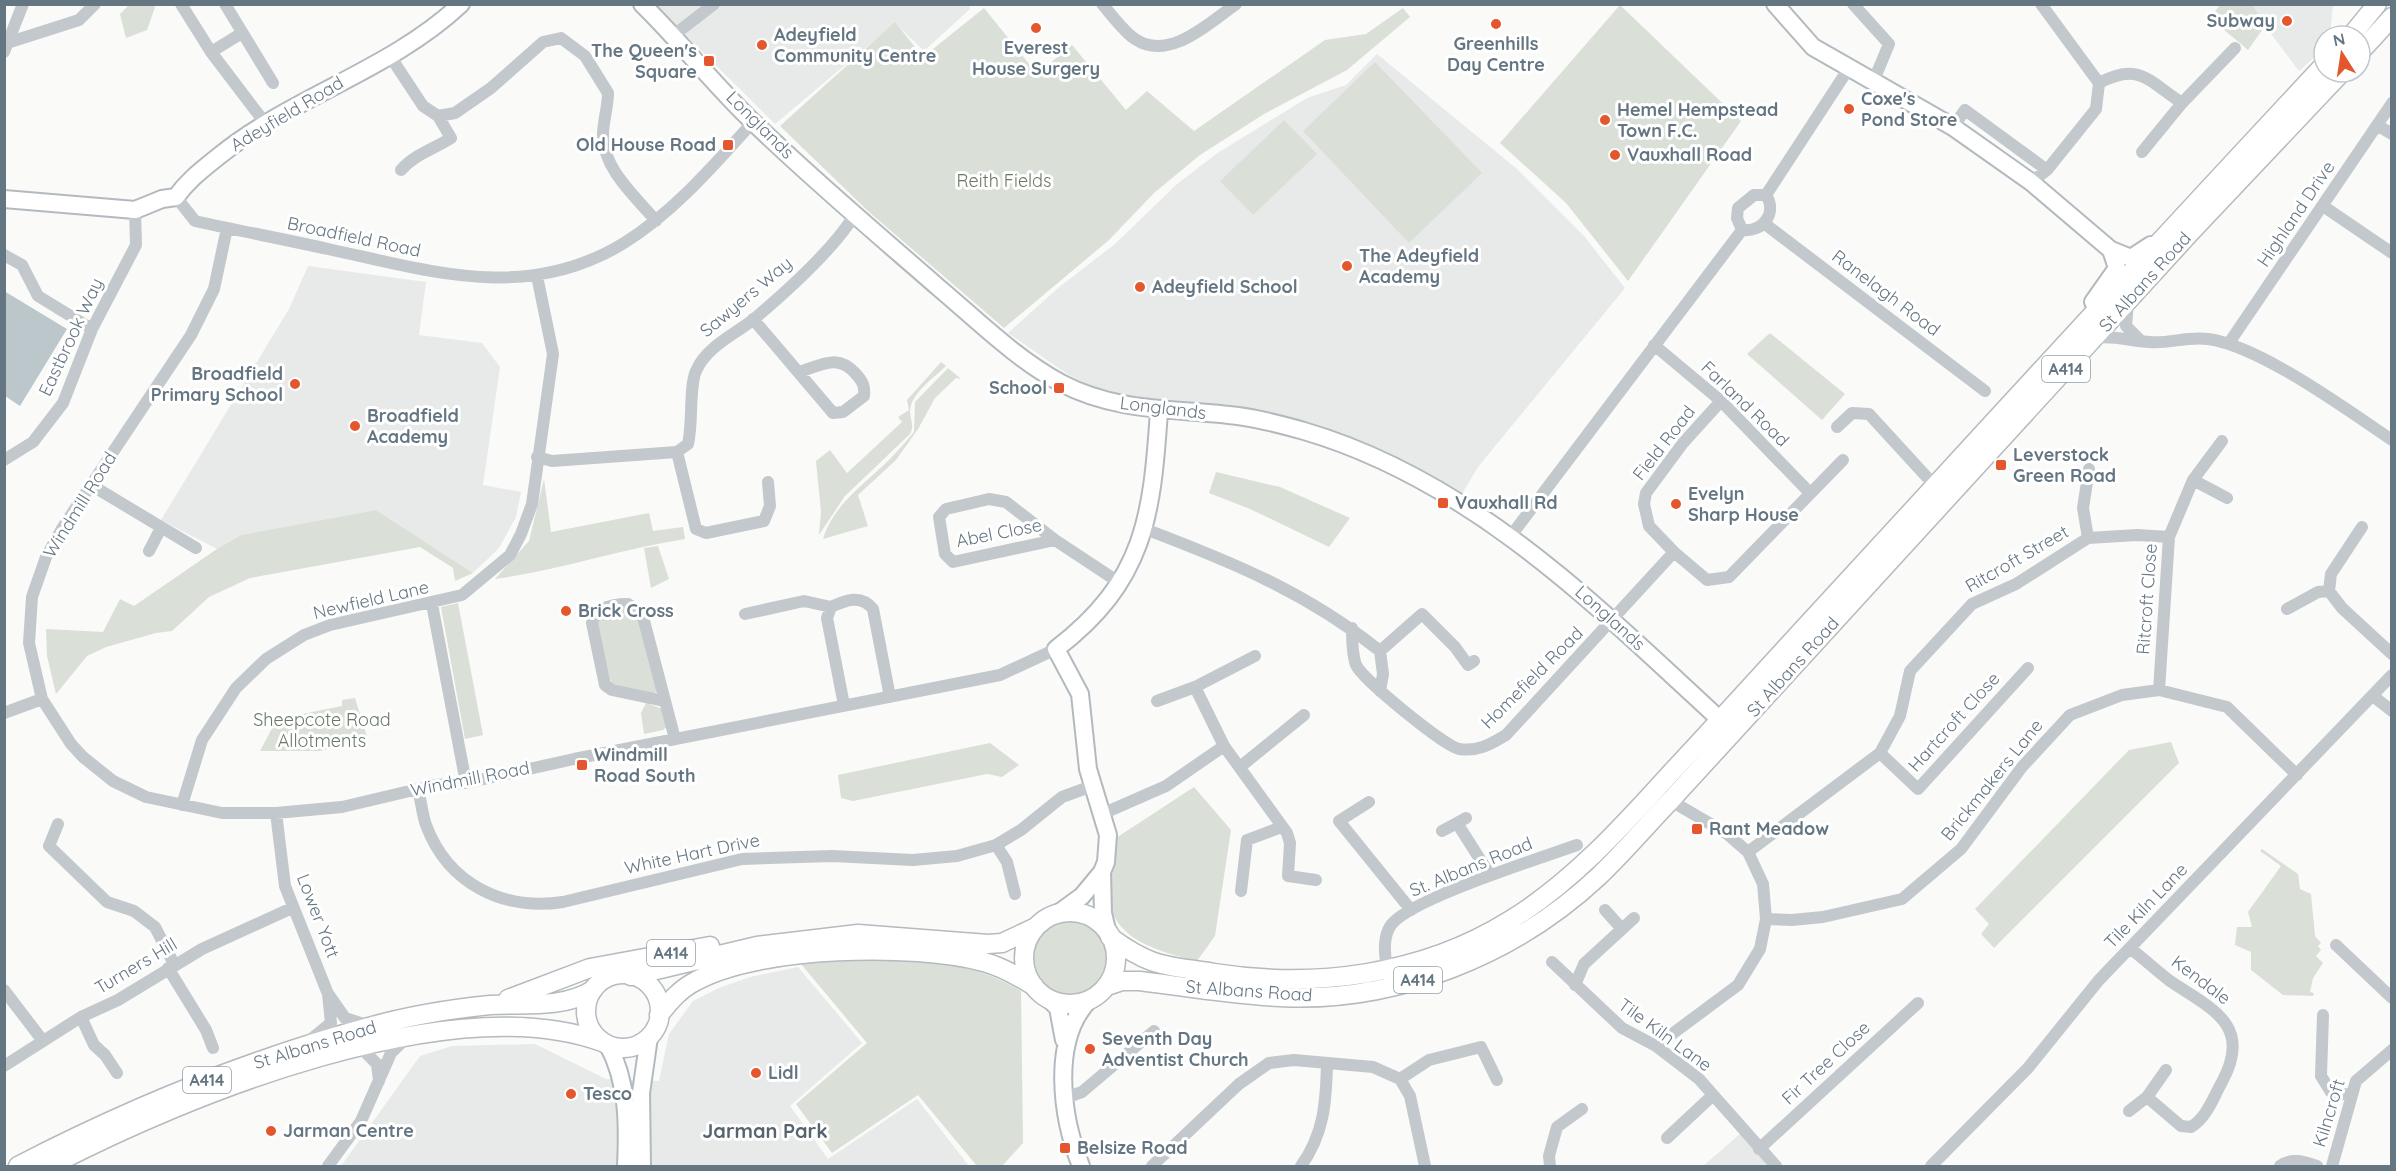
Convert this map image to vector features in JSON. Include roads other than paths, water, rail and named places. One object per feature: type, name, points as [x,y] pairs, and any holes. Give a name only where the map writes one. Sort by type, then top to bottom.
[{"type":"main road","points":[[2361,24],[2377,4]]},
{"type":"main road","points":[[2372,40],[2391,17]]},
{"type":"main road","points":[[2372,44],[2391,29]]},
{"type":"main road","name":"St Albans Road","points":[[1107,986],[1122,981],[1140,981],[1223,992],[1309,997],[1373,990],[1440,973],[1493,950],[1561,906],[1598,877],[1671,800],[1727,726],[1935,486],[2082,324],[2121,273],[2172,227],[2312,78]]},
{"type":"main road","name":"St Albans Road","points":[[1109,935],[1149,962],[1233,976],[1318,979],[1387,970],[1445,952],[1511,920],[1590,859],[1654,792],[1727,726],[2331,84]]},
{"type":"main road","points":[[1060,912],[1072,912],[1091,917],[1109,935],[1116,959],[1114,971],[1107,986],[1089,1000],[1069,1004],[1050,1000],[1034,986],[1025,967],[1024,956],[1034,928],[1060,912]]},
{"type":"main road","name":"A414","points":[[490,1005],[603,965],[766,937],[858,934],[988,944],[1002,943],[1034,928]]},
{"type":"main road","name":"A414","points":[[631,976],[757,946],[858,934]]},
{"type":"main road","name":"A414","points":[[659,1014],[684,989],[718,971],[776,958],[836,951],[912,952],[963,957],[994,965],[1034,986]]},
{"type":"main road","points":[[622,975],[631,976],[649,986],[659,1004],[656,1027],[649,1037],[630,1047],[605,1043],[593,1034],[586,1012],[592,990],[606,979],[622,975]]},
{"type":"main road","name":"St Albans Road","points":[[18,1167],[152,1102],[244,1066],[370,1026],[490,1005],[562,1002],[578,999],[592,990]]},
{"type":"main road","name":"St Albans Road","points":[[50,1167],[132,1127],[211,1095],[297,1065],[360,1047],[406,1037],[466,1029],[525,1027],[573,1033],[605,1043]]},
{"type":"street","points":[[6,48],[23,4]]},
{"type":"street","points":[[6,48],[79,20],[95,4]]},
{"type":"street","points":[[181,4],[211,51],[265,123]]},
{"type":"street","points":[[225,4],[273,83]]},
{"type":"street","name":"Adeyfield Road","points":[[176,197],[187,182],[245,135],[390,56],[447,17],[461,4]]},
{"type":"street","name":"Longlands","points":[[642,4],[674,35],[753,122],[854,216],[983,325],[1047,374],[1087,394],[1159,411],[1241,416],[1305,431],[1333,441],[1420,481],[1510,537],[1559,573],[1727,726]]},
{"type":"street","points":[[674,35],[714,4]]},
{"type":"street","points":[[1102,4],[1136,40],[1158,45],[1181,42],[1236,4]]},
{"type":"street","points":[[1775,4],[1813,47],[1953,127],[2031,182],[2111,250],[2124,257],[2138,255],[2172,227]]},
{"type":"street","points":[[1853,4],[1889,44],[1874,80]]},
{"type":"street","points":[[2031,182],[2047,170],[2096,109],[2099,83],[2041,4]]},
{"type":"street","points":[[211,51],[242,33]]},
{"type":"street","points":[[438,116],[455,113],[491,88],[543,42],[561,38],[585,56],[608,93],[603,132],[604,149],[614,171],[656,220]]},
{"type":"street","points":[[2142,152],[2182,103],[2235,48]]},
{"type":"street","points":[[390,56],[423,106],[438,116],[451,138],[430,152],[412,157],[401,170]]},
{"type":"street","points":[[1766,195],[1849,68]]},
{"type":"street","points":[[2099,83],[2119,73],[2135,73],[2182,103]]},
{"type":"street","name":"Highland Drive","points":[[2229,344],[2391,103]]},
{"type":"street","points":[[1953,127],[1965,110],[2047,170]]},
{"type":"street","name":"Broadfield Road","points":[[176,197],[195,221],[420,270],[498,279],[537,276],[585,262],[623,243],[656,220],[710,170],[753,122]]},
{"type":"street","points":[[2377,124],[2391,134]]},
{"type":"street","points":[[1742,230],[1737,213],[1741,203],[1754,195],[1766,195]]},
{"type":"street","points":[[1510,537],[1742,230],[1756,229],[1765,224],[1770,204],[1766,195]]},
{"type":"street","points":[[4,199],[135,210],[162,199],[176,197]]},
{"type":"street","points":[[2323,206],[2391,253]]},
{"type":"street","name":"Eastbrook Way","points":[[4,460],[33,442],[63,403],[92,329],[136,245],[135,210]]},
{"type":"street","name":"Sawyers Way","points":[[676,452],[688,444],[692,428],[694,373],[703,357],[753,319],[795,282],[854,216]]},
{"type":"street","name":"Ranelagh Road","points":[[1765,224],[1985,391]]},
{"type":"street","name":"Windmill Road","points":[[227,228],[214,289],[191,335],[46,556],[32,597],[29,643],[42,699],[62,733],[97,770],[146,797],[222,813],[276,813],[342,807],[418,789],[466,783],[1000,675],[1056,649],[1095,616],[1120,583],[1140,545],[1145,529],[1155,468],[1159,411]]},
{"type":"street","points":[[2111,250],[2121,273],[2136,281],[2176,238],[2189,234]]},
{"type":"street","points":[[4,255],[22,265],[38,296],[92,329]]},
{"type":"street","points":[[537,276],[553,354],[537,457],[552,461],[676,452],[696,529],[706,533],[764,521],[771,506],[768,482]]},
{"type":"street","points":[[2128,302],[2126,326],[2142,341]]},
{"type":"street","points":[[753,319],[832,413],[843,412],[864,396],[863,382],[847,364],[837,361],[799,372]]},
{"type":"street","points":[[2094,338],[2121,337],[2142,341],[2199,338],[2229,344],[2285,372],[2391,440]]},
{"type":"street","name":"Farland Road","points":[[1654,345],[1721,401],[1809,492]]},
{"type":"street","name":"Field Road","points":[[1674,552],[1649,526],[1644,504],[1646,493],[1683,443],[1721,401]]},
{"type":"street","points":[[1837,427],[1852,413],[1869,414],[1935,486]]},
{"type":"street","name":"Ritcroft Close","points":[[2159,690],[2169,537],[2193,480],[2222,441]]},
{"type":"street","name":"Newfield Lane","points":[[182,805],[202,740],[236,688],[266,659],[304,635],[330,625],[462,596],[510,555],[532,504],[537,457]]},
{"type":"street","points":[[1614,621],[1674,552],[1707,580],[1729,577],[1809,492],[1843,460]]},
{"type":"street","points":[[2088,538],[2083,508],[2089,469]]},
{"type":"street","points":[[2193,480],[2227,498]]},
{"type":"street","points":[[91,485],[160,530],[196,548]]},
{"type":"street","name":"Abel Close","points":[[1055,540],[953,562],[945,554],[939,517],[946,509],[998,500],[1006,502],[1055,540],[1120,583]]},
{"type":"street","points":[[2362,527],[2331,574],[2329,591],[2342,608],[2391,654]]},
{"type":"street","points":[[1145,529],[1273,581],[1314,603],[1352,628],[1380,651],[1383,674],[1380,691]]},
{"type":"street","points":[[149,551],[160,530]]},
{"type":"street","name":"Ritcroft Street","points":[[1748,852],[1880,753],[1900,716],[1910,671],[1972,604],[2016,584],[2088,538],[2137,535],[2169,537]]},
{"type":"street","points":[[2287,609],[2318,592],[2329,591]]},
{"type":"street","points":[[745,614],[804,601],[831,608],[856,599],[867,602],[873,609],[890,697]]},
{"type":"street","points":[[664,700],[612,690],[605,685],[592,623],[594,615],[599,610],[628,603],[642,613],[675,739]]},
{"type":"street","points":[[432,604],[466,783]]},
{"type":"street","points":[[831,608],[827,618],[844,705]]},
{"type":"street","points":[[1380,651],[1422,614],[1455,647],[1468,665],[1474,661]]},
{"type":"street","name":"Homefield Road","points":[[1352,628],[1355,663],[1361,674],[1437,737],[1457,748],[1488,747],[1506,735],[1614,621]]},
{"type":"street","points":[[1056,649],[1080,694],[1092,786],[1108,835],[1106,862],[1102,872],[1073,904],[1060,912]]},
{"type":"street","points":[[1157,702],[1195,687],[1255,656]]},
{"type":"street","name":"Hartcroft Close","points":[[1880,753],[1918,789],[2028,668]]},
{"type":"street","name":"Tile Kiln Lane","points":[[1931,1167],[2028,1068],[2099,980],[2391,675]]},
{"type":"street","points":[[1195,687],[1224,746],[1282,826],[1290,843],[1288,876],[1316,880]]},
{"type":"street","name":"Brickmakers Lane","points":[[1766,919],[1792,920],[1823,917],[1902,899],[1961,849],[2022,767],[2070,715],[2121,695],[2159,690],[2227,707],[2297,775]]},
{"type":"street","points":[[2373,696],[2391,711]]},
{"type":"street","points":[[4,713],[42,699]]},
{"type":"street","points":[[1240,767],[1304,715]]},
{"type":"street","points":[[1102,814],[1166,786],[1224,746]]},
{"type":"street","name":"White Hart Drive","points":[[418,789],[426,824],[442,854],[456,871],[490,894],[522,904],[563,902],[742,859],[801,856],[935,860],[996,845],[1021,830],[1062,797],[1092,786]]},
{"type":"street","points":[[1654,792],[1726,833],[1748,852],[1763,884],[1766,919],[1760,949],[1738,985],[1656,1046]]},
{"type":"street","points":[[1369,802],[1339,821],[1411,910]]},
{"type":"street","name":"Lower Yott","points":[[276,813],[281,867],[292,908],[328,994],[345,1018],[370,1026]]},
{"type":"street","points":[[1442,831],[1461,820],[1490,875]]},
{"type":"street","points":[[58,824],[49,846],[107,902],[134,911],[155,927],[171,966],[206,1030],[213,1048]]},
{"type":"street","points":[[1241,891],[1247,840],[1282,826]]},
{"type":"street","points":[[996,845],[1007,862],[1015,894]]},
{"type":"street","name":"St. Albans Road","points":[[1387,970],[1386,935],[1392,924],[1411,910],[1490,875],[1577,845]]},
{"type":"street","points":[[1102,872],[1103,913],[1109,935]]},
{"type":"street","name":"Turners Hill","points":[[4,1066],[81,1017],[118,1000],[171,966],[236,932],[292,908]]},
{"type":"street","points":[[1605,910],[1622,929]]},
{"type":"street","points":[[1575,985],[1584,964],[1634,918]]},
{"type":"street","points":[[2336,945],[2391,998]]},
{"type":"street","name":"Kendale","points":[[2131,949],[2168,979],[2217,1012],[2228,1026],[2233,1040],[2231,1065],[2200,1122],[2192,1127],[2181,1126],[2147,1097]]},
{"type":"street","name":"Tile Kiln Lane","points":[[1552,962],[1622,1028],[1656,1046],[1692,1073],[1776,1167]]},
{"type":"street","points":[[4,990],[43,1041]]},
{"type":"street","name":"Lower Yott","points":[[301,1048],[331,1023],[328,994]]},
{"type":"street","points":[[1050,1000],[1058,1008],[1066,1047],[1067,1122],[1081,1167]]},
{"type":"street","points":[[1066,1047],[1074,1021],[1089,1000]]},
{"type":"street","name":"Fir Tree Close","points":[[1759,1149],[1918,1003]]},
{"type":"street","points":[[2323,1015],[2321,1077],[2331,1092],[2350,1095]]},
{"type":"street","points":[[81,1017],[93,1045],[105,1055],[117,1073]]},
{"type":"street","points":[[1065,1098],[1082,1092],[1154,1031]]},
{"type":"street","points":[[328,1167],[361,1121],[391,1053],[406,1037]]},
{"type":"street","points":[[642,1167],[641,1093],[649,1037]]},
{"type":"street","points":[[605,1043],[618,1064],[624,1089],[628,1140],[626,1167]]},
{"type":"street","points":[[360,1047],[377,1064],[379,1083]]},
{"type":"street","points":[[1400,1079],[1428,1060],[1481,1047],[1497,1080]]},
{"type":"street","name":"Kilncroft","points":[[2332,1167],[2350,1095],[2356,1081],[2391,1050]]},
{"type":"street","points":[[1152,1167],[1239,1084],[1269,1063],[1294,1060],[1373,1067],[1400,1079],[1410,1096],[1425,1167]]},
{"type":"street","points":[[1300,1167],[1314,1148],[1326,1102],[1327,1064]]},
{"type":"street","points":[[2129,1111],[2147,1097],[2166,1070]]},
{"type":"street","points":[[1667,1138],[1713,1095]]},
{"type":"street","points":[[1550,1167],[1549,1156],[1557,1127],[1582,1109]]},
{"type":"street","points":[[2280,1167],[2285,1162],[2296,1161],[2317,1167]]},
{"type":"place","name":"Subway","points":[[2287,21]]},
{"type":"place","name":"Greenhills Day Centre","points":[[1496,24]]},
{"type":"place","name":"Everest House Surgery","points":[[1036,28]]},
{"type":"place","name":"Adeyfield Community Centre","points":[[762,45]]},
{"type":"place","name":"The Queen's Square","points":[[709,61]]},
{"type":"place","name":"Coxe's Pond Store","points":[[1849,109]]},
{"type":"place","name":"Hemel Hempstead Town F.C.","points":[[1605,120]]},
{"type":"place","name":"Old House Road","points":[[728,145]]},
{"type":"place","name":"Vauxhall Road","points":[[1615,155]]},
{"type":"place","name":"The Adeyfield Academy","points":[[1347,266]]},
{"type":"place","name":"Adeyfield School","points":[[1140,287]]},
{"type":"place","name":"Broadfield Primary School","points":[[295,384]]},
{"type":"place","name":"School","points":[[1059,388]]},
{"type":"place","name":"Broadfield Academy","points":[[355,426]]},
{"type":"place","name":"Leverstock Green Road","points":[[2001,465]]},
{"type":"place","name":"Vauxhall Rd","points":[[1443,503]]},
{"type":"place","name":"Evelyn Sharp House","points":[[1676,504]]},
{"type":"place","name":"Brick Cross","points":[[566,611]]},
{"type":"place","name":"Windmill Road South","points":[[582,765]]},
{"type":"place","name":"Rant Meadow","points":[[1697,829]]},
{"type":"place","name":"Seventh Day Adventist Church","points":[[1090,1049]]},
{"type":"place","name":"Lidl","points":[[756,1073]]},
{"type":"place","name":"Tesco","points":[[571,1094]]},
{"type":"place","name":"Jarman Centre","points":[[271,1131]]},
{"type":"place","name":"Belsize Road","points":[[1065,1148]]},
{"type":"district","name":"Jarman Park","points":[[765,1131]]},
{"type":"park label","name":"Reith Fields","points":[[1004,181]]},
{"type":"park label","name":"Sheepcote Road Allotments","points":[[322,730]]}]
